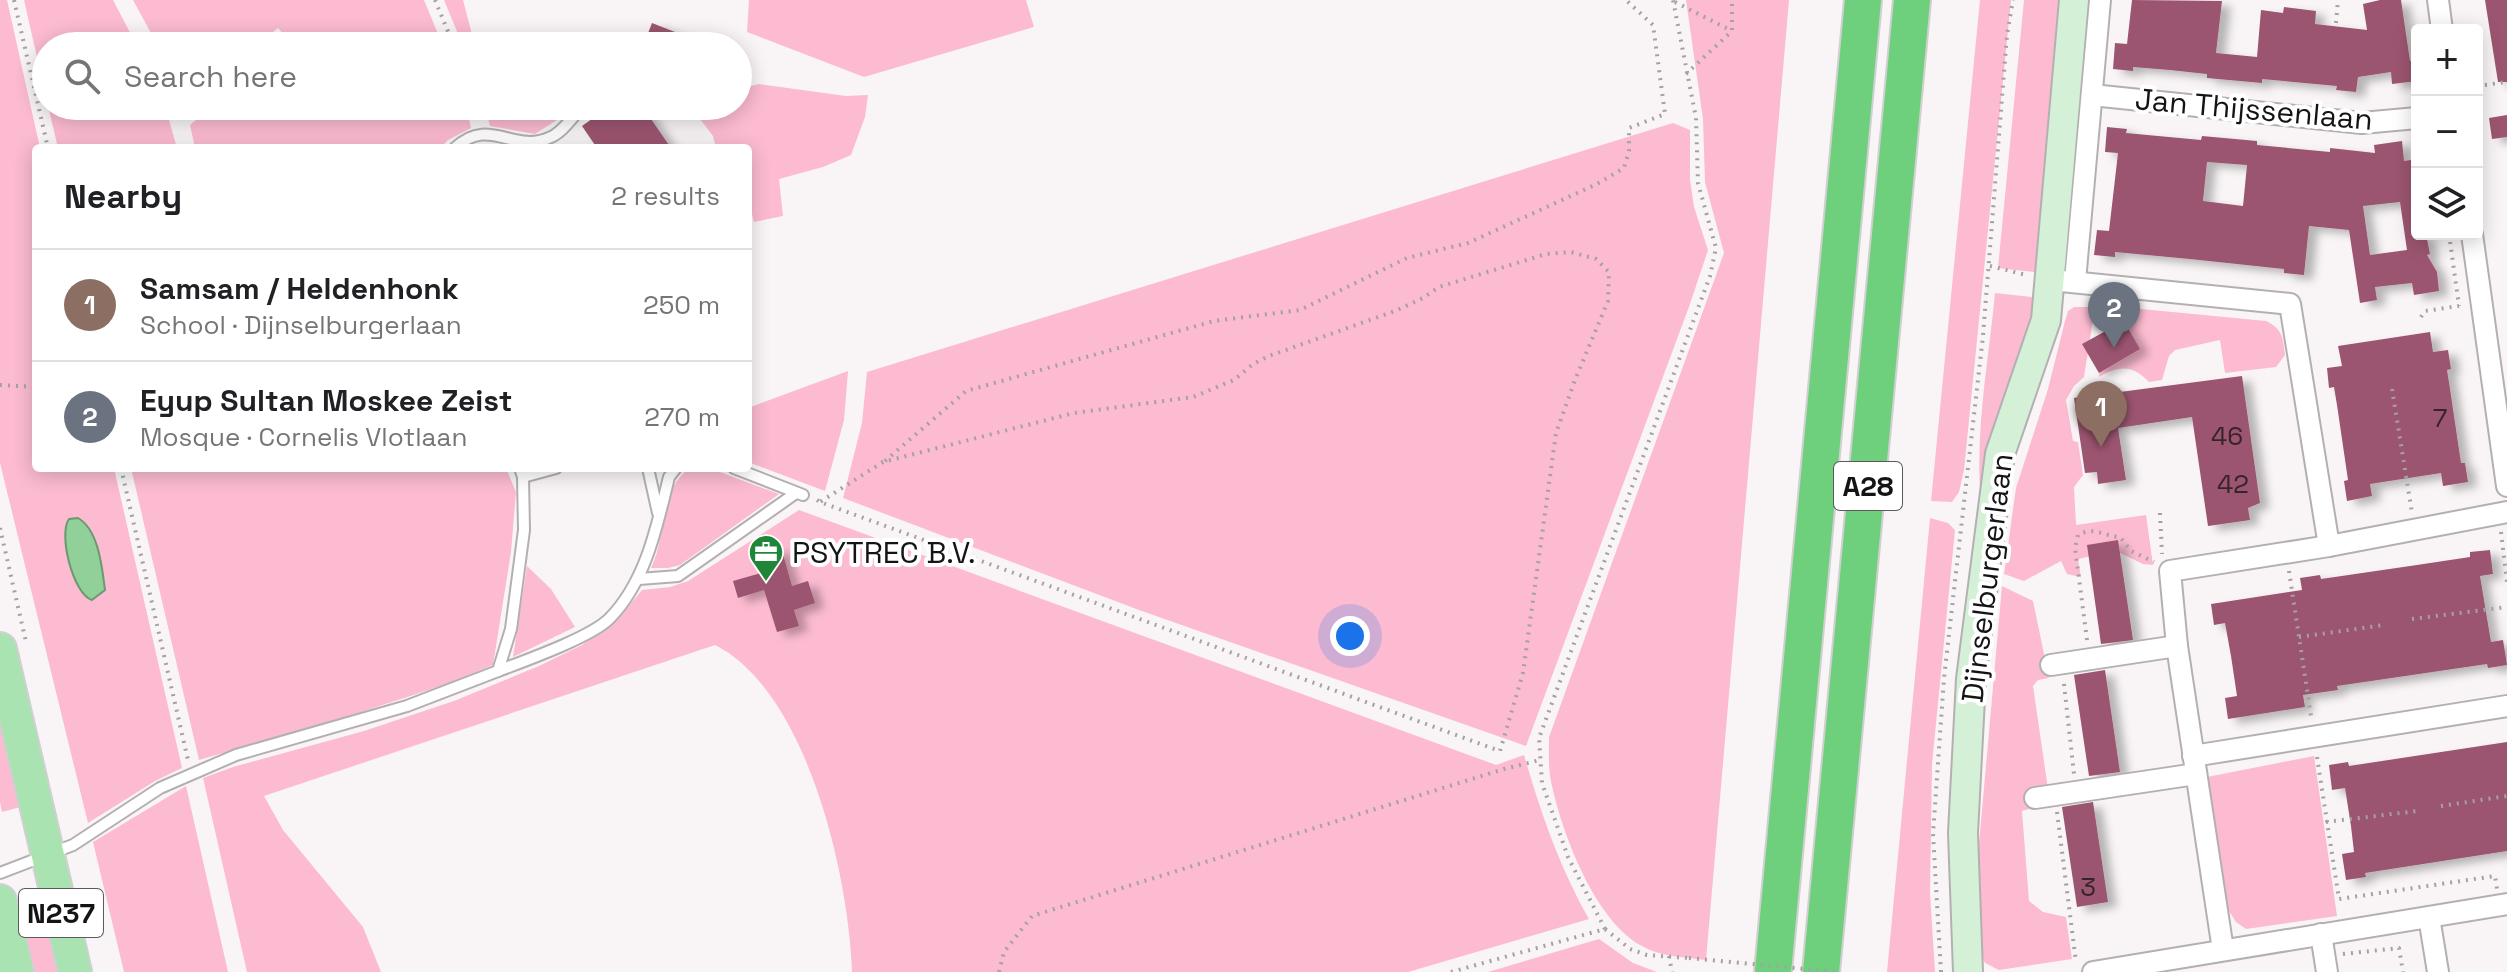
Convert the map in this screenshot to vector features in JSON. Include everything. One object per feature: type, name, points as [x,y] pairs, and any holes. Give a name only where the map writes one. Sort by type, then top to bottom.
[{"type":"highway","name":"A28","points":[[1773,972],[1863,0]]},
{"type":"highway","name":"A28","points":[[1821,972],[1912,0]]},
{"type":"main road","name":"Dijnselburgerlaan","points":[[1968,972],[1963,833],[1971,679],[2000,454],[2046,320],[2063,281],[2074,0]]},
{"type":"main road","name":"N237","points":[[0,649],[75,972]]},
{"type":"main road","name":"N237","points":[[0,901],[17,972]]},
{"type":"street","name":"Dijnselburgerlaan","points":[[2063,281],[2092,95],[2100,0]]},
{"type":"street","points":[[2438,0],[2441,24]]},
{"type":"street","name":"Jan Thijssenlaan","points":[[2092,95],[2362,123],[2411,119]]},
{"type":"street","points":[[2473,240],[2507,486]]},
{"type":"street","points":[[2063,281],[2290,304],[2329,546]]},
{"type":"street","points":[[2223,950],[2177,646],[2170,571],[2329,546],[2503,513]]},
{"type":"street","points":[[2056,664],[2177,646]]},
{"type":"street","points":[[2045,797],[2076,793],[2315,738],[2507,706]]},
{"type":"street","points":[[2093,972],[2503,905]]},
{"type":"street","points":[[2429,917],[2438,972]]},
{"type":"street","points":[[2321,934],[2327,972]]},
{"type":"lane","points":[[459,144],[468,136],[489,133],[521,143],[540,141],[555,136],[570,120]]},
{"type":"lane","points":[[498,671],[511,629],[524,530],[522,472]]},
{"type":"lane","points":[[649,472],[659,515]]},
{"type":"lane","points":[[0,873],[73,845],[160,788],[236,755],[407,706],[563,645],[608,620],[639,579],[673,472]]},
{"type":"lane","points":[[744,472],[800,494]]},
{"type":"lane","points":[[639,579],[678,576],[800,494]]},
{"type":"path","points":[[14,0],[32,78]]},
{"type":"path","points":[[435,0],[448,32]]},
{"type":"path","points":[[820,502],[883,462],[966,391],[1201,324],[1238,316],[1300,310],[1407,258],[1468,243],[1597,184],[1624,168],[1629,151],[1629,128],[1665,114],[1653,25],[1626,0]]},
{"type":"path","points":[[1686,74],[1732,31],[1732,0]]},
{"type":"path","name":"Dijnselburgerlaan","points":[[1941,972],[1933,834],[1937,771],[1944,678],[1990,266],[2007,35],[2013,0]]},
{"type":"path","points":[[2336,23],[2338,0]]},
{"type":"path","points":[[1674,1],[1732,31]]},
{"type":"path","points":[[1674,1],[1696,118],[1698,183],[1716,248],[1710,276],[1539,738],[1542,783],[1568,857],[1605,929],[1630,949],[1647,955],[1837,972]]},
{"type":"path","points":[[2483,85],[2507,82]]},
{"type":"path","points":[[42,120],[47,144]]},
{"type":"path","points":[[2450,240],[2459,306]]},
{"type":"path","points":[[800,494],[1500,751],[1523,673],[1556,433],[1608,301],[1609,272],[1596,259],[1571,252],[1546,254],[1439,287],[1395,311],[1269,356],[1253,364],[1234,380],[1193,397],[1074,413],[883,462]]},
{"type":"path","points":[[1990,266],[2063,281]]},
{"type":"path","points":[[2421,317],[2425,311],[2482,302]]},
{"type":"path","points":[[0,385],[32,387]]},
{"type":"path","points":[[2392,389],[2414,530]]},
{"type":"path","points":[[122,472],[191,774]]},
{"type":"path","points":[[2160,513],[2162,557],[2170,571]]},
{"type":"path","points":[[2503,513],[2507,582]]},
{"type":"path","points":[[2090,659],[2075,548],[2078,535],[2086,530],[2097,530],[2107,536],[2120,537],[2131,551],[2170,571]]},
{"type":"path","points":[[2286,553],[2339,899],[2495,876],[2503,905]]},
{"type":"path","points":[[2412,619],[2507,607]]},
{"type":"path","points":[[2299,637],[2384,625]]},
{"type":"path","points":[[2056,664],[2076,793]]},
{"type":"path","points":[[999,972],[1004,952],[1032,916],[1540,760]]},
{"type":"path","points":[[2441,806],[2507,796]]},
{"type":"path","points":[[2045,797],[2077,972]]},
{"type":"path","points":[[2326,822],[2417,811]]},
{"type":"path","points":[[1451,972],[1605,929]]},
{"type":"path","points":[[1669,956],[1672,972]]},
{"type":"shaded area","points":[[0,0],[7,0],[39,144],[32,144],[32,472],[115,472],[182,768],[155,781],[88,823],[0,463]]},
{"type":"shaded area","points":[[24,0],[113,0],[130,32],[32,32],[32,35]]},
{"type":"shaded area","points":[[133,0],[424,0],[437,32],[281,32],[278,28],[273,32],[150,32]]},
{"type":"shaded area","points":[[444,0],[463,0],[471,32],[457,32]]},
{"type":"shaded area","points":[[749,0],[1026,0],[1034,27],[864,77],[747,32]]},
{"type":"shaded area","points":[[1686,0],[1789,0],[1706,960],[1672,956],[1648,949],[1624,933],[1609,916],[1583,874],[1564,828],[1549,762],[1549,737],[1724,253],[1705,182],[1703,119]]},
{"type":"shaded area","points":[[1980,0],[2011,0],[1964,470],[1959,492],[1952,502],[1931,501]]},
{"type":"shaded area","points":[[2024,0],[2063,0],[2044,273],[1998,268]]},
{"type":"shaded area","points":[[759,84],[846,96],[868,95],[865,117],[851,155],[823,167],[779,179],[783,216],[754,222],[752,144],[715,144],[701,120],[752,120],[752,86]]},
{"type":"shaded area","points":[[51,120],[169,120],[176,144],[57,144]]},
{"type":"shaded area","points":[[196,120],[469,120],[471,128],[444,144],[194,144],[190,125]]},
{"type":"shaded area","points":[[488,120],[557,120],[535,134],[490,126]]},
{"type":"shaded area","points":[[1673,123],[1690,130],[1690,180],[1694,207],[1708,250],[1526,746],[1139,610],[843,498],[862,423],[867,372]]},
{"type":"shaded area","points":[[1995,293],[2042,298],[1984,525],[1980,497],[1980,438]]},
{"type":"shaded area","points":[[2110,306],[2266,321],[2276,327],[2281,335],[2285,355],[2276,367],[2225,373],[2220,340],[2175,350],[2169,356],[2162,380],[2149,382],[2137,372],[2126,369],[2113,370],[2099,377]]},
{"type":"shaded area","points":[[2074,307],[2095,307],[2084,377],[2066,400],[2073,441],[2078,442],[2083,475],[2074,487],[2076,525],[2146,515],[2153,565],[2143,564],[2116,551],[2078,559],[2081,577],[2067,574],[2061,561],[2024,581],[2004,574],[2016,488],[2048,389],[2068,311]]},
{"type":"shaded area","points":[[848,371],[844,420],[825,491],[752,464],[752,407]]},
{"type":"shaded area","points":[[132,472],[508,472],[516,492],[511,552],[493,665],[447,684],[358,713],[199,760]]},
{"type":"shaded area","points":[[686,472],[720,472],[779,494],[680,565],[651,568],[668,501]]},
{"type":"shaded area","points":[[799,510],[1496,765],[1524,755],[1552,839],[1589,919],[1408,972],[852,972],[849,932],[832,838],[798,743],[775,702],[747,668],[715,645],[264,796],[283,830],[363,927],[381,972],[247,972],[203,778],[454,701],[539,666],[582,645],[617,620],[642,590],[670,587],[688,581]]},
{"type":"shaded area","points":[[78,518],[91,531],[102,571],[105,590],[92,600],[73,576],[66,550],[69,519]]},
{"type":"shaded area","points":[[1930,518],[1948,523],[1955,530],[1932,764],[1930,893],[1935,972],[1887,972]]},
{"type":"shaded area","points":[[527,566],[551,589],[575,627],[513,657]]},
{"type":"shaded area","points":[[2002,586],[2033,601],[2049,678],[2038,680],[2033,686],[2048,789],[2039,806],[2022,811],[2029,901],[2043,912],[2066,917],[2072,959],[1999,970],[1985,963],[1982,956],[1975,889]]},
{"type":"shaded area","points":[[0,702],[24,806],[2,812],[0,802]]},
{"type":"shaded area","points":[[2314,756],[2337,916],[2246,929],[2236,922],[2227,908],[2207,777]]},
{"type":"shaded area","points":[[186,786],[228,972],[124,972],[93,842]]},
{"type":"shaded area","points":[[50,919],[63,972],[30,972],[19,926]]},
{"type":"shaded area","points":[[1599,939],[1633,963],[1657,972],[1488,972]]},
{"type":"building","points":[[2132,0],[2222,1],[2216,53],[2257,57],[2261,10],[2283,13],[2284,7],[2316,11],[2315,24],[2367,30],[2363,4],[2401,0],[2411,61],[2411,82],[2392,84],[2391,72],[2358,77],[2356,92],[2336,90],[2337,86],[2207,78],[2207,74],[2170,70],[2113,69],[2115,43],[2127,44]]},
{"type":"building","points":[[2485,0],[2507,0],[2507,82],[2498,82]]},
{"type":"building","points":[[652,23],[675,32],[648,32]]},
{"type":"building","points":[[2507,115],[2507,137],[2492,139],[2489,118]]},
{"type":"building","points":[[590,120],[652,120],[668,144],[594,144],[582,126]]},
{"type":"building","points":[[2107,127],[2127,129],[2126,133],[2201,140],[2202,136],[2257,141],[2257,145],[2330,152],[2330,148],[2375,153],[2374,145],[2402,141],[2404,161],[2411,160],[2411,240],[2427,240],[2430,254],[2427,255],[2437,272],[2439,291],[2414,295],[2412,283],[2375,287],[2377,300],[2360,303],[2349,230],[2309,226],[2304,275],[2284,273],[2284,269],[2190,259],[2115,252],[2115,257],[2094,255],[2097,230],[2109,231],[2118,153],[2105,152]],"holes":[[[2207,162],[2247,165],[2243,206],[2203,201]],[[2400,202],[2407,250],[2370,255],[2363,206]]]},
{"type":"building","points":[[2124,321],[2140,349],[2099,373],[2082,344]]},
{"type":"building","points":[[2430,332],[2433,352],[2448,350],[2451,369],[2447,370],[2461,463],[2465,463],[2468,482],[2443,486],[2441,473],[2370,484],[2372,496],[2347,501],[2344,481],[2348,480],[2337,405],[2334,387],[2329,388],[2327,368],[2342,366],[2338,346]]},
{"type":"building","points":[[2242,376],[2260,503],[2248,508],[2250,520],[2208,526],[2192,417],[2118,428],[2126,480],[2098,484],[2097,472],[2085,473],[2074,398]]},
{"type":"building","points":[[2118,540],[2133,640],[2101,644],[2087,545]]},
{"type":"building","points":[[781,547],[792,586],[808,581],[815,603],[794,610],[799,626],[777,632],[764,590],[738,598],[733,581],[768,571],[763,553]]},
{"type":"building","points":[[2490,550],[2493,574],[2480,576],[2491,642],[2503,640],[2507,665],[2488,668],[2487,664],[2337,686],[2338,690],[2303,695],[2305,707],[2228,719],[2225,698],[2237,696],[2225,623],[2214,625],[2211,604],[2302,590],[2300,578],[2320,575],[2321,579],[2417,565],[2470,557],[2470,552]]},
{"type":"building","points":[[2105,670],[2120,772],[2089,776],[2074,675]]},
{"type":"building","points":[[2507,742],[2507,851],[2365,873],[2366,877],[2346,880],[2342,854],[2354,852],[2351,826],[2345,788],[2332,790],[2329,765],[2348,762],[2349,766]]},
{"type":"building","points":[[2093,802],[2108,902],[2077,907],[2062,807]]},
{"type":"place","name":"Eyup Sultan Moskee Zeist","points":[[2114,348]]},
{"type":"place","name":"Samsam / Heldenhonk","points":[[2101,447]]},
{"type":"place","name":"PSYTREC B.V.","points":[[766,583]]}]
